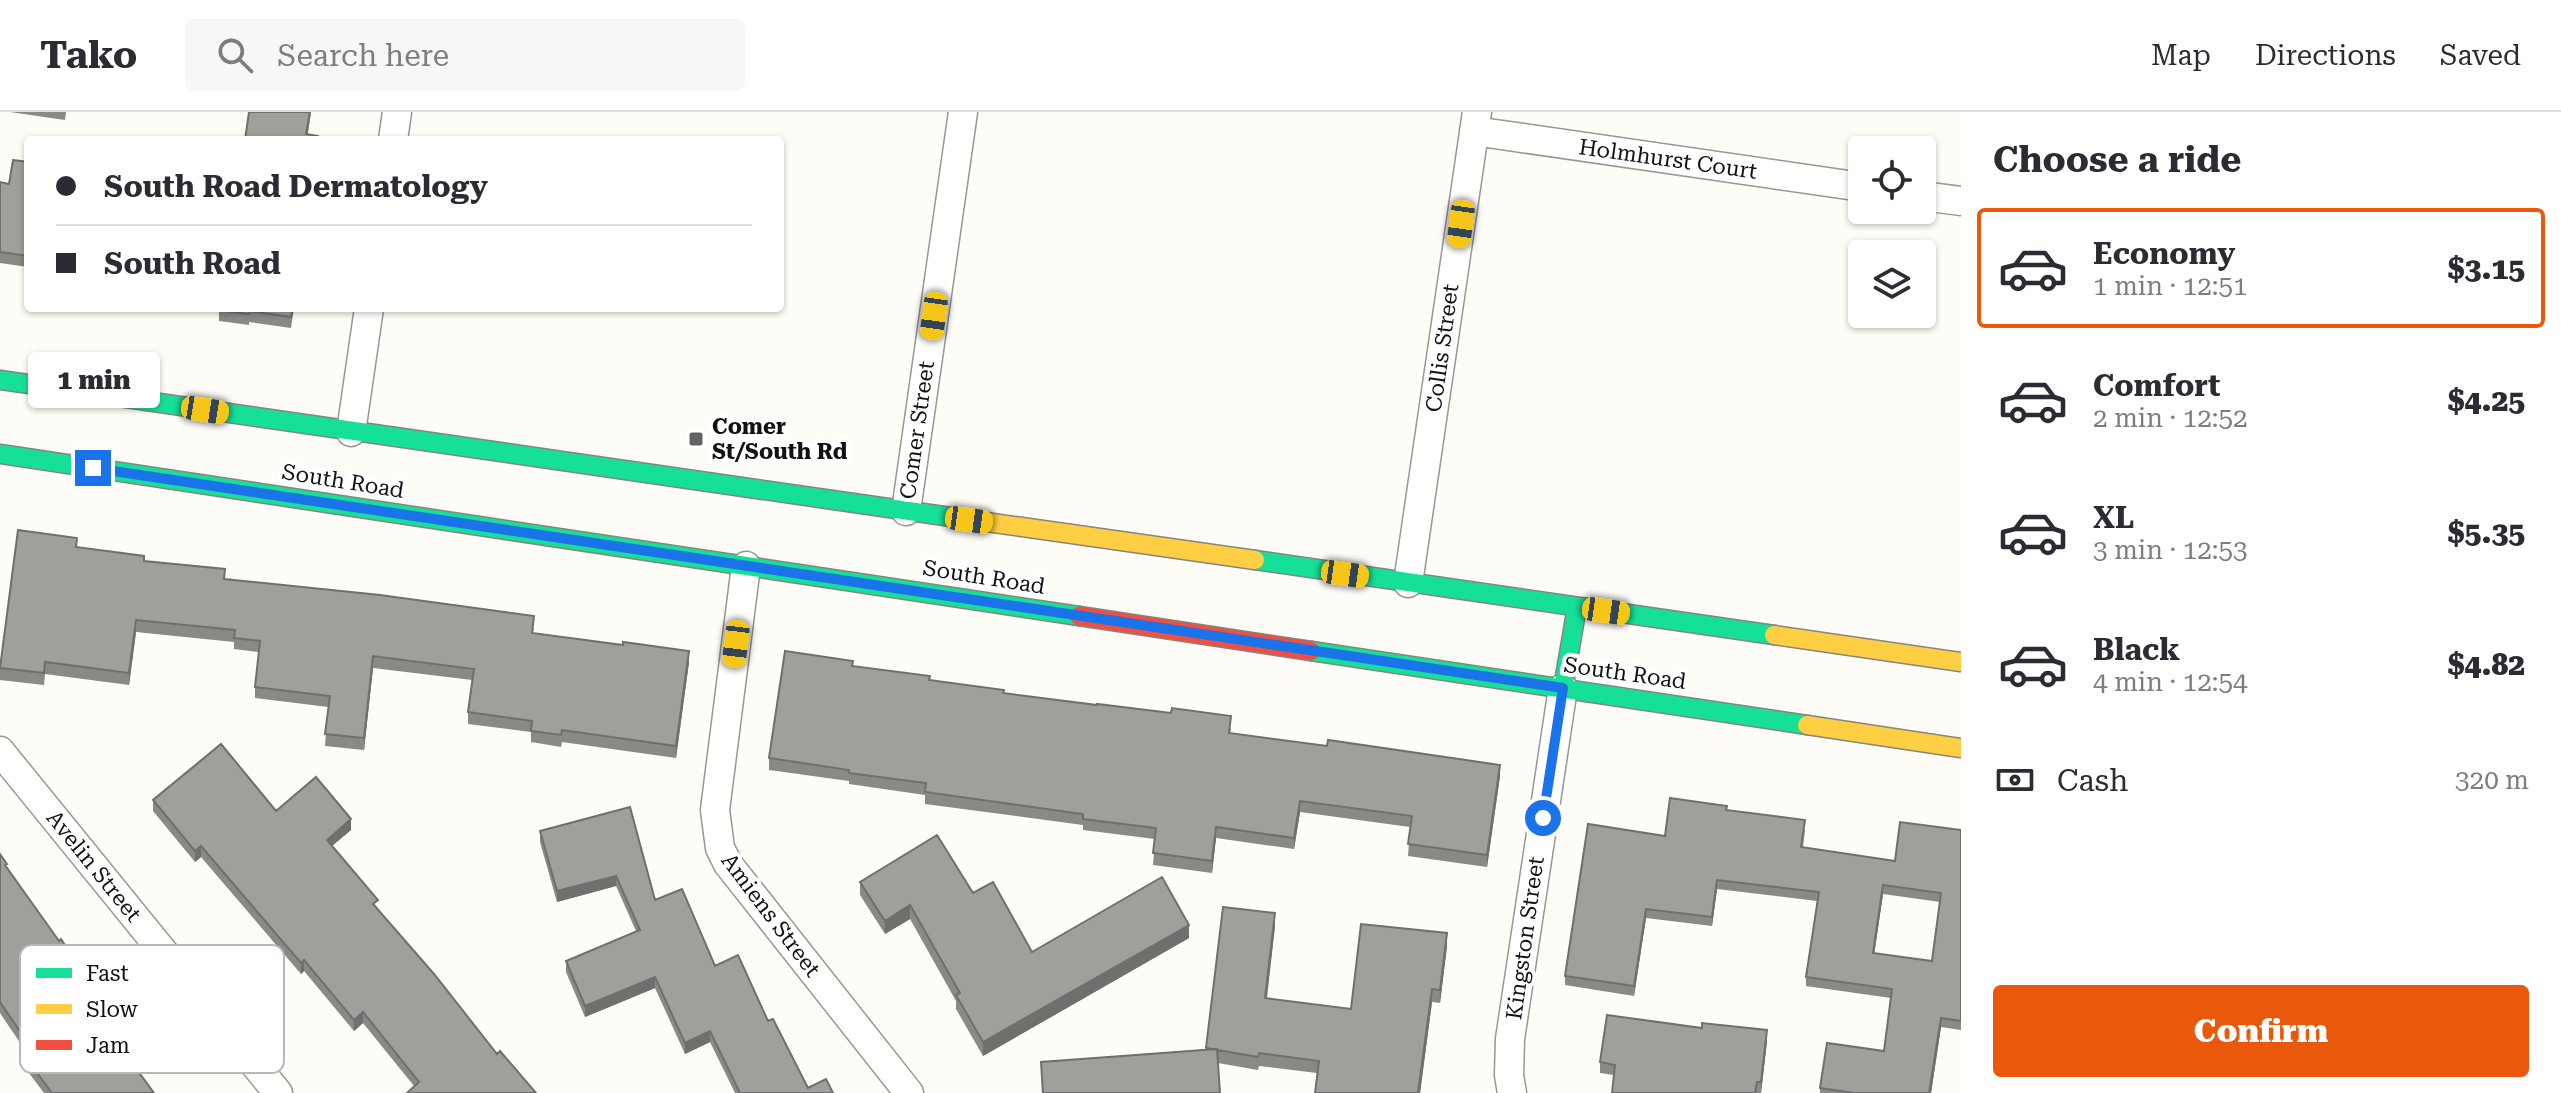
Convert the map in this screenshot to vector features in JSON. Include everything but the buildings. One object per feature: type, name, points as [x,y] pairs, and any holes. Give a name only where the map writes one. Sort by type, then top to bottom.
[{"type":"main road","points":[[0,380],[1961,662]]},
{"type":"main road","name":"South Road","points":[[0,454],[1961,748]]},
{"type":"main road","points":[[1563,688],[1577,607]]},
{"type":"street","points":[[394,136],[397,112]]},
{"type":"street","name":"Comer Street","points":[[906,511],[963,112]]},
{"type":"street","name":"Holmhurst Court","points":[[1476,122],[1848,185]]},
{"type":"street","name":"Collis Street","points":[[1408,583],[1476,122]]},
{"type":"street","points":[[1936,198],[1961,201]]},
{"type":"street","points":[[351,432],[368,312]]},
{"type":"street","name":"Amiens Street","points":[[746,566],[715,810],[720,848],[728,864],[909,1093]]},
{"type":"street","name":"Kingston Street","points":[[1512,1093],[1510,1039],[1563,688]]},
{"type":"street","name":"Avelin Street","points":[[0,751],[158,945]]},
{"type":"street","name":"Avelin Street","points":[[262,1073],[278,1093]]},
{"type":"traffic: fast","points":[[0,380],[965,519]]},
{"type":"traffic: fast","points":[[0,454],[1079,616]]},
{"type":"traffic: fast","points":[[1255,560],[1774,635]]},
{"type":"traffic: fast","points":[[1563,688],[1577,607]]},
{"type":"traffic: fast","points":[[1311,651],[1807,725]]},
{"type":"traffic: slow","points":[[965,519],[1255,560]]},
{"type":"traffic: slow","points":[[1774,635],[1961,662]]},
{"type":"traffic: slow","points":[[1807,725],[1961,748]]},
{"type":"traffic: jam","points":[[1079,616],[1311,651]]},
{"type":"place","name":"Comer St/South Rd","points":[[696,439]]},
{"type":"route","points":[[93,468],[1563,688],[1543,818]]}]
